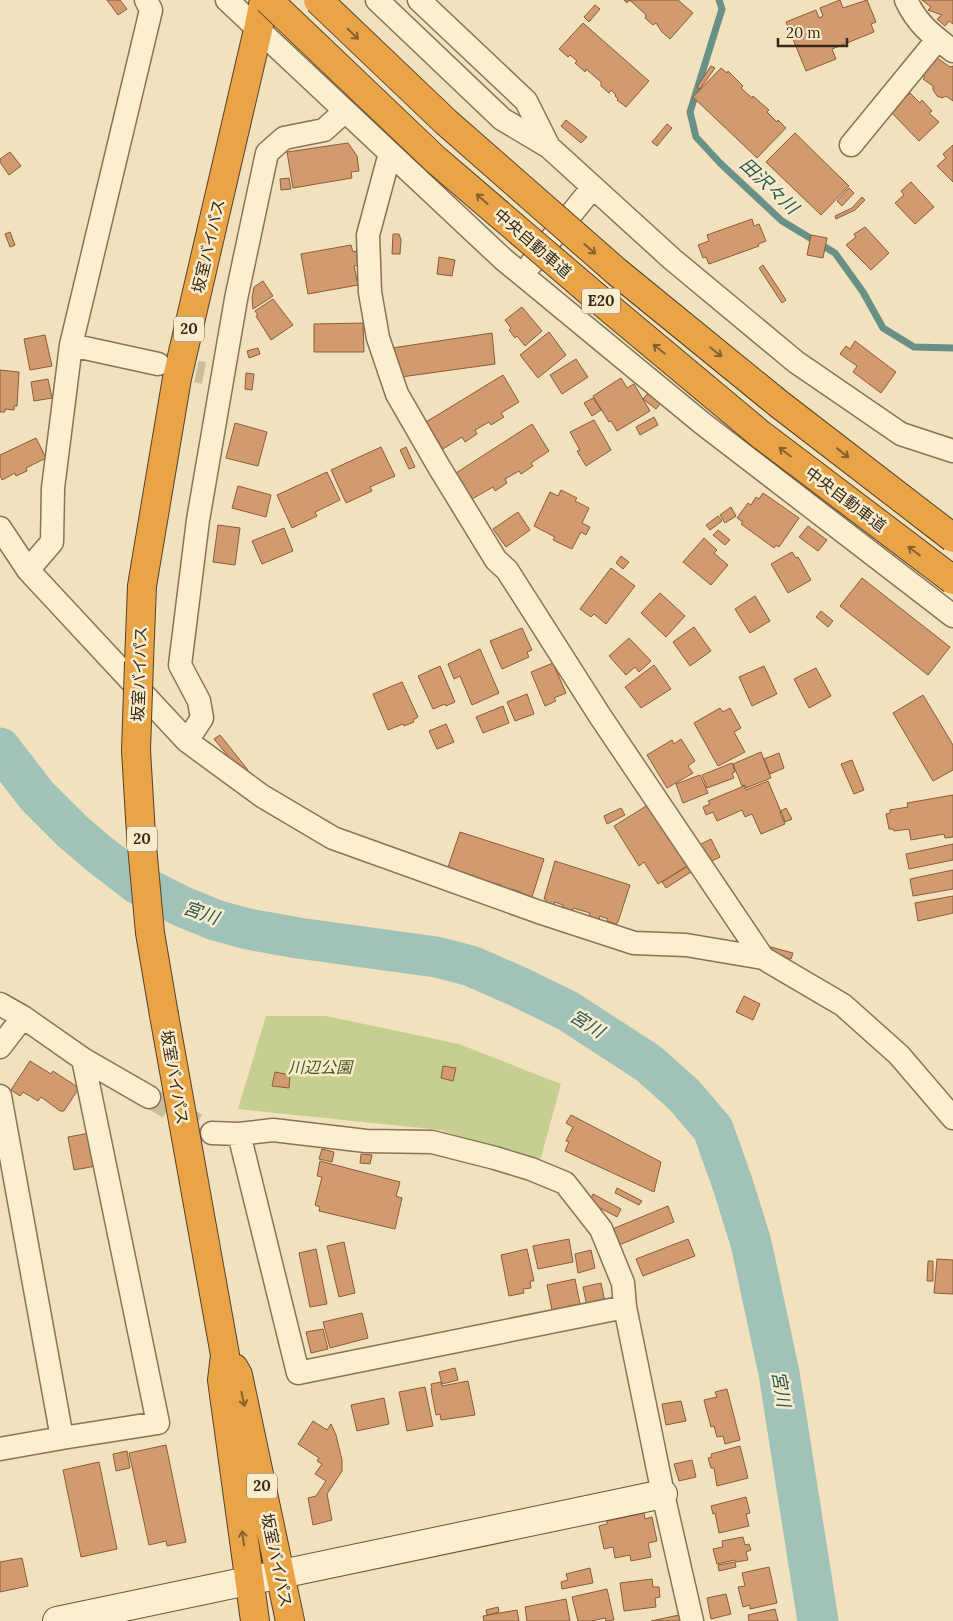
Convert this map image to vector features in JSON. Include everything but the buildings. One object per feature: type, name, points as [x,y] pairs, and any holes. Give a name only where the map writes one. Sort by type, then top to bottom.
[{"type":"highway","name":"坂室バイパス","points":[[255,1621],[222,1380],[225,1354],[150,933],[136,750],[142,586],[177,378],[264,0]]},
{"type":"highway","name":"中央自動車道","points":[[268,0],[436,160],[596,297],[760,434],[953,580]]},
{"type":"highway","name":"中央自動車道","points":[[318,0],[446,122],[617,272],[779,404],[953,538]]},
{"type":"highway","name":"坂室バイパス","points":[[225,1354],[238,1375],[290,1621]]},
{"type":"street","points":[[28,570],[52,542],[53,488],[70,345],[151,10],[146,0]]},
{"type":"street","points":[[227,0],[522,275],[702,424],[953,616]]},
{"type":"street","points":[[377,0],[502,119],[549,147],[672,259],[796,362],[901,434],[953,451]]},
{"type":"street","points":[[419,0],[526,101],[549,147]]},
{"type":"street","points":[[851,145],[945,45],[913,14],[906,0]]},
{"type":"street","points":[[187,740],[202,718],[199,701],[180,664],[214,375],[236,300],[267,153],[284,138],[324,130],[345,111]]},
{"type":"street","points":[[390,153],[368,235],[370,292],[378,338],[397,394],[496,560],[507,570],[600,716],[763,958]]},
{"type":"street","points":[[522,275],[593,187]]},
{"type":"street","points":[[70,345],[158,364]]},
{"type":"street","points":[[0,528],[28,570],[187,740],[262,796],[333,838],[539,912],[634,943],[686,945],[763,958],[843,1005],[899,1055],[953,1118]]},
{"type":"street","points":[[0,1004],[23,1017],[83,1059],[148,1098]]},
{"type":"street","points":[[0,1047],[23,1017]]},
{"type":"street","points":[[0,1449],[158,1423],[83,1059]]},
{"type":"street","points":[[0,1096],[62,1438]]},
{"type":"street","points":[[212,1133],[239,1134],[273,1130],[366,1141],[432,1142],[531,1169],[565,1184],[601,1229],[623,1283],[625,1307],[663,1494],[692,1621]]},
{"type":"street","points":[[239,1134],[298,1373],[625,1307]]},
{"type":"street","points":[[57,1621],[663,1494]]},
{"type":"green space","name":"川辺公園","points":[[266,1016],[326,1016],[459,1044],[561,1084],[539,1165],[441,1130],[238,1109]]},
{"type":"waterway","name":"田沢々川","points":[[719,0],[722,9],[690,112],[696,137],[720,163],[782,221],[835,253],[863,292],[883,328],[914,347],[953,348]]},
{"type":"waterway","name":"宮川","points":[[0,748],[37,796],[72,831],[138,884],[181,906],[215,920],[248,929],[298,938],[436,957],[471,966],[568,1011],[648,1063],[684,1095],[713,1129],[751,1243],[779,1373],[818,1621]]},
{"type":"tunnel","points":[[164,365],[204,373]]},
{"type":"tunnel","points":[[149,1097],[212,1133]]}]
